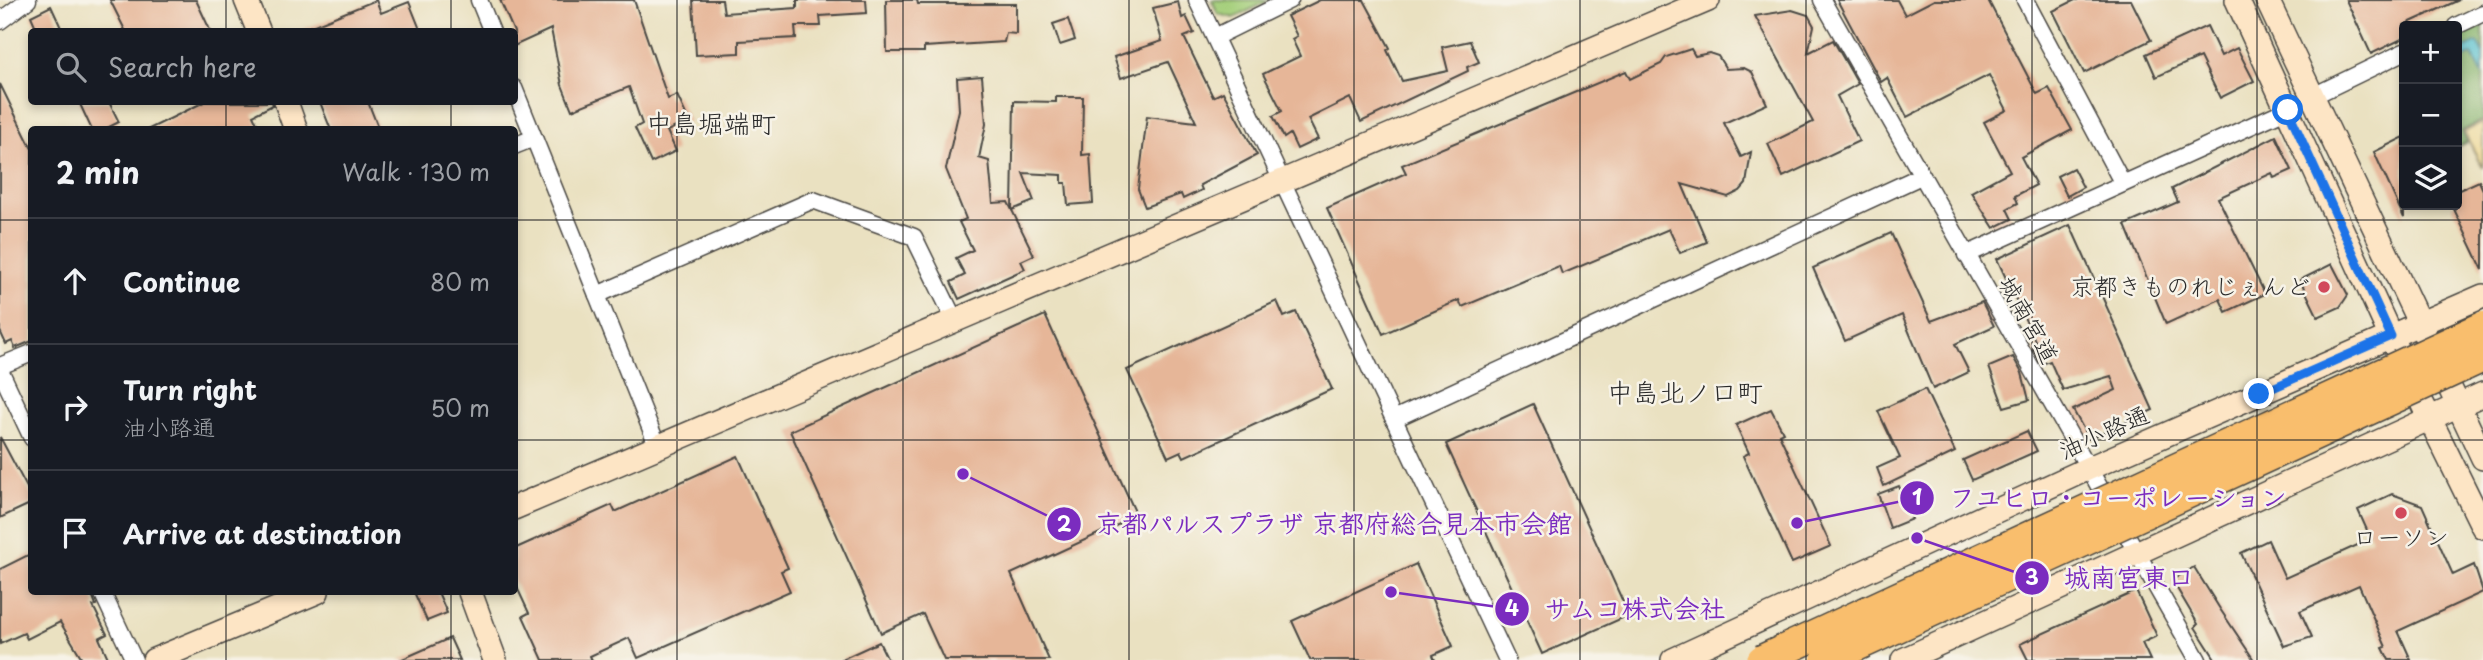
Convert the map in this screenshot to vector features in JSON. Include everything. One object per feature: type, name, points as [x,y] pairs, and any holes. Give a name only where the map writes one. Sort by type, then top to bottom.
[{"type":"highway","points":[[1762,660],[2483,327]]},
{"type":"highway","points":[[1826,660],[2483,357]]},
{"type":"street","points":[[0,21],[28,0]]},
{"type":"street","points":[[246,0],[257,28]]},
{"type":"street","points":[[479,0],[490,28]]},
{"type":"street","points":[[1197,0],[1396,418],[1507,660]]},
{"type":"street","points":[[1215,37],[1290,0]]},
{"type":"street","points":[[518,506],[1708,0]]},
{"type":"street","name":"城南宮道","points":[[1822,0],[2134,553],[2198,660]]},
{"type":"street","points":[[2025,0],[2122,182]]},
{"type":"street","points":[[2237,0],[2429,419],[2483,527]]},
{"type":"street","points":[[2267,0],[2483,458]]},
{"type":"street","points":[[2462,22],[2479,9]]},
{"type":"street","points":[[2311,97],[2399,54]]},
{"type":"street","points":[[518,98],[658,447]]},
{"type":"street","points":[[287,105],[295,126]]},
{"type":"street","points":[[1966,255],[2122,182],[2288,110]]},
{"type":"street","points":[[518,144],[534,138]]},
{"type":"street","points":[[1396,418],[1921,176]]},
{"type":"street","points":[[597,295],[813,200],[914,237],[955,321]]},
{"type":"street","name":"油小路通","points":[[1673,660],[2087,469],[2483,296]]},
{"type":"street","points":[[28,355],[0,368],[28,429]]},
{"type":"street","points":[[1903,660],[2483,394]]},
{"type":"street","points":[[103,595],[134,660]]},
{"type":"street","points":[[154,660],[310,595]]},
{"type":"street","points":[[471,595],[495,660]]},
{"type":"green space","points":[[1212,0],[1270,0],[1234,18],[1218,14]]},
{"type":"green space","points":[[2483,25],[2483,120],[2462,131],[2462,84],[2462,36]]},
{"type":"green space","points":[[2462,131],[2467,142],[2462,144]]},
{"type":"sand","points":[[2483,122],[2483,168],[2464,132]]},
{"type":"water","points":[[2477,42],[2483,54],[2483,75],[2472,54],[2462,59],[2462,50]]},
{"type":"building","points":[[110,0],[196,0],[209,28],[124,28]]},
{"type":"building","points":[[376,0],[381,13],[409,2],[419,28],[307,28]]},
{"type":"building","points":[[500,0],[634,0],[668,99],[677,95],[689,121],[667,131],[676,151],[651,163],[635,128],[642,124],[629,87],[572,110],[562,85],[551,29],[518,44],[518,28],[512,28]]},
{"type":"building","points":[[693,0],[722,0],[724,13],[797,8],[797,0],[866,0],[867,13],[820,16],[821,26],[795,26],[796,38],[739,41],[739,53],[696,55]]},
{"type":"building","points":[[886,0],[917,0],[918,4],[1016,4],[1016,34],[1006,33],[1004,42],[924,47],[924,52],[887,52]]},
{"type":"building","points":[[1320,0],[1364,0],[1390,48],[1387,50],[1402,81],[1448,71],[1442,47],[1470,41],[1479,62],[1467,67],[1468,71],[1361,122],[1350,98],[1308,119],[1318,139],[1297,149],[1290,134],[1284,138],[1273,116],[1282,111],[1263,74],[1300,56],[1292,39],[1297,36],[1287,16]]},
{"type":"building","points":[[1837,0],[1897,0],[1905,15],[1934,0],[1988,0],[2037,94],[2049,88],[2072,130],[2021,157],[2036,185],[2015,196],[2018,203],[2007,209],[2012,219],[1994,228],[1971,192],[2010,171],[1984,122],[2007,110],[1989,75],[1907,117],[1887,78],[1881,82]]},
{"type":"building","points":[[2075,0],[2131,0],[2151,40],[2084,73],[2053,11]]},
{"type":"building","points":[[2346,0],[2459,0],[2413,21],[2399,21],[2399,40],[2371,54]]},
{"type":"building","points":[[1178,2],[1182,18],[1186,16],[1194,33],[1184,37],[1213,97],[1223,92],[1257,155],[1200,185],[1202,190],[1183,199],[1181,194],[1145,207],[1138,189],[1147,116],[1196,122],[1168,62],[1121,78],[1114,57],[1162,41],[1153,8]]},
{"type":"building","points":[[51,6],[61,28],[36,28],[31,16]]},
{"type":"building","points":[[1792,10],[1808,15],[1814,26],[1808,53],[1833,40],[1858,84],[1837,96],[1859,141],[1783,177],[1768,144],[1813,122],[1755,16]]},
{"type":"building","points":[[1068,19],[1075,40],[1060,45],[1053,24]]},
{"type":"building","points":[[2207,26],[2221,56],[2237,48],[2254,81],[2220,98],[2200,57],[2156,77],[2146,54]]},
{"type":"building","points":[[1691,49],[1695,56],[1709,53],[1718,56],[1726,69],[1744,68],[1752,72],[1767,104],[1724,123],[1741,157],[1751,152],[1746,184],[1740,191],[1728,197],[1682,184],[1707,242],[1680,253],[1669,229],[1562,274],[1559,266],[1462,307],[1459,300],[1383,334],[1327,208],[1406,173],[1402,165],[1626,71],[1630,79],[1661,64],[1666,57]]},
{"type":"building","points":[[982,76],[986,124],[979,158],[989,161],[993,203],[1008,202],[1034,255],[1021,261],[1025,269],[959,299],[951,282],[965,275],[956,258],[973,250],[959,222],[966,219],[946,169],[959,110],[957,78]]},
{"type":"building","points":[[0,84],[28,141],[28,343],[15,348],[12,341],[6,344],[0,331]]},
{"type":"building","points":[[1056,97],[1083,97],[1082,155],[1090,154],[1093,203],[1068,205],[1066,183],[1062,183],[1062,175],[1023,173],[1034,201],[1012,210],[1014,101],[1056,102]]},
{"type":"building","points":[[80,105],[110,105],[119,122],[111,126],[90,126]]},
{"type":"building","points":[[198,105],[273,105],[253,115],[258,126],[155,126]]},
{"type":"building","points":[[321,105],[369,105],[377,126],[329,126]]},
{"type":"building","points":[[2276,136],[2292,170],[2274,178],[2272,173],[2218,198],[2265,294],[2226,312],[2220,299],[2166,324],[2125,225],[2178,202],[2172,189]]},
{"type":"building","points":[[2399,140],[2399,207],[2374,152]]},
{"type":"building","points":[[2073,168],[2083,187],[2067,196],[2057,176]]},
{"type":"building","points":[[2479,181],[2483,190],[2483,270],[2454,210],[2462,210],[2462,189]]},
{"type":"building","points":[[2070,225],[2153,410],[2089,439],[2073,410],[2116,390],[2111,376],[2063,390],[2050,361],[2042,364],[2033,349],[2038,347],[1997,259]]},
{"type":"building","points":[[1891,233],[1931,321],[1982,302],[1994,326],[1955,344],[1969,372],[1933,389],[1902,315],[1845,341],[1813,268]]},
{"type":"building","name":"京都きものれじぇんど","points":[[2332,264],[2348,295],[2340,307],[2318,317],[2300,280]]},
{"type":"building","points":[[1277,301],[1284,317],[1296,312],[1332,389],[1184,457],[1181,451],[1168,457],[1127,370]]},
{"type":"building","points":[[1045,315],[1137,516],[1011,574],[1049,660],[944,660],[923,614],[881,633],[790,431]]},
{"type":"building","points":[[2013,357],[2022,373],[2029,400],[2004,407],[1989,367]]},
{"type":"building","points":[[1925,389],[1955,452],[1884,486],[1877,468],[1900,458],[1878,411]]},
{"type":"building","points":[[1533,404],[1629,615],[1542,654],[1446,444]]},
{"type":"building","points":[[1771,409],[1783,432],[1779,434],[1831,546],[1792,563],[1743,456],[1749,453],[1736,425]]},
{"type":"building","points":[[2027,431],[2037,451],[1972,480],[1963,460]]},
{"type":"building","points":[[0,437],[28,490],[28,505],[0,518]]},
{"type":"building","points":[[738,456],[788,568],[781,571],[790,591],[638,658],[629,638],[590,656],[592,660],[543,660],[523,616],[529,613],[518,590],[518,547],[612,505],[615,512]]},
{"type":"building","points":[[1899,486],[1912,519],[1890,528],[1878,494]]},
{"type":"building","points":[[2392,494],[2422,505],[2453,575],[2474,565],[2483,592],[2398,631],[2411,660],[2389,660],[2359,585],[2300,611],[2312,637],[2284,646],[2241,553],[2268,540],[2285,578],[2371,539],[2358,510]]},
{"type":"building","points":[[28,555],[28,595],[92,595],[96,605],[93,606],[107,634],[99,638],[109,660],[83,660],[60,622],[27,639],[24,633],[0,644],[0,569]]},
{"type":"building","points":[[1416,564],[1453,646],[1433,655],[1435,660],[1310,660],[1292,621]]},
{"type":"building","points":[[2194,567],[2254,660],[2216,660],[2195,627],[2198,624],[2172,580]]},
{"type":"building","points":[[2136,591],[2157,636],[2142,643],[2150,660],[2028,660],[2020,644]]},
{"type":"building","points":[[415,595],[439,595],[447,613],[427,621]]},
{"type":"building","points":[[450,638],[460,660],[400,660]]},
{"type":"building","points":[[879,642],[888,660],[840,660]]},
{"type":"place","name":"京都きものれじぇんど","points":[[2324,287]]},
{"type":"place","name":"京都パルスプラザ 京都府総合見本市会館","points":[[963,474]]},
{"type":"place","name":"ローソン","points":[[2401,513]]},
{"type":"place","name":"フユヒロ・コーポレーション","points":[[1797,523]]},
{"type":"place","name":"城南宮東口","points":[[1917,538]]},
{"type":"place","name":"サムコ株式会社","points":[[1391,592]]},
{"type":"district","name":"中島堀端町","points":[[711,124]]},
{"type":"district","name":"中島北ノ口町","points":[[1685,393]]},
{"type":"route","points":[[2259,394],[2391,336],[2288,110]]}]
